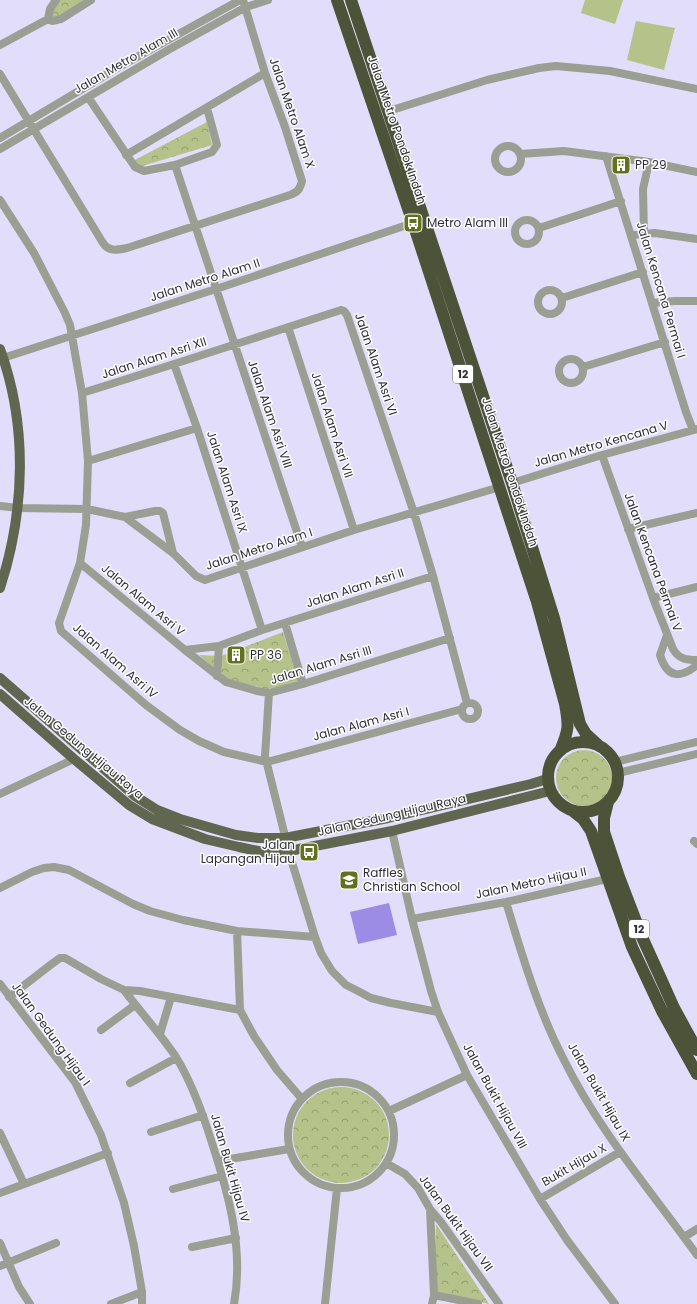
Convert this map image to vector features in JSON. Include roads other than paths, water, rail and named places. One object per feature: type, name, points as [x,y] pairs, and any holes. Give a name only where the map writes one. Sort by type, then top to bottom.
[{"type":"highway","name":"Jalan Metro Pondok Indah","points":[[337,0],[413,223],[537,602],[565,704],[568,721],[567,735],[560,750]]},
{"type":"highway","name":"Jalan Metro Pondok Indah","points":[[351,0],[512,483],[554,618],[580,724],[586,734],[598,745]]},
{"type":"highway","points":[[560,750],[568,745],[578,742],[588,742],[598,745]]},
{"type":"highway","name":"12","points":[[598,745],[608,752],[617,768],[617,786],[608,802],[604,818],[604,832],[619,877],[642,937],[674,1008],[697,1050]]},
{"type":"highway","name":"12","points":[[560,750],[549,766],[547,778],[550,792],[560,804],[573,811],[583,819],[591,831],[636,954],[665,1017],[697,1074]]},
{"type":"highway","points":[[573,811],[594,811],[608,802]]},
{"type":"main road","points":[[0,588],[8,560],[18,508],[20,466],[18,428],[14,403],[2,354]]},
{"type":"main road","name":"Jalan Gedung Hijau Raya","points":[[0,678],[135,796],[157,810],[180,819],[236,835],[258,838],[285,838],[388,818],[531,784],[547,778]]},
{"type":"main road","name":"Jalan Gedung Hijau Raya","points":[[0,694],[129,805],[152,819],[205,839],[263,852],[289,851],[392,831],[550,792]]},
{"type":"main road","points":[[531,784],[535,787],[536,793],[534,795]]},
{"type":"street","points":[[48,19],[50,9],[56,0]]},
{"type":"street","points":[[0,45],[48,19],[52,21],[61,19],[91,0]]},
{"type":"street","name":"Jalan Metro Alam III","points":[[0,138],[119,67],[243,2],[268,0]]},
{"type":"street","name":"Jalan Metro Alam III","points":[[0,149],[168,50],[243,2]]},
{"type":"street","name":"Jalan Metro Alam X","points":[[33,129],[103,243],[107,248],[112,250],[127,248],[297,192],[302,181],[285,127],[265,73],[243,2]]},
{"type":"street","points":[[388,111],[487,80],[539,68],[556,66],[610,71],[697,90]]},
{"type":"street","points":[[126,155],[265,73]]},
{"type":"street","points":[[0,74],[33,129]]},
{"type":"street","points":[[88,96],[135,168],[144,171],[175,166],[212,152],[216,148],[217,145],[207,108]]},
{"type":"street","points":[[520,154],[564,151],[649,162],[697,172]]},
{"type":"street","name":"Jalan Kencana Permai I","points":[[606,156],[632,235],[686,412],[695,430]]},
{"type":"street","points":[[644,234],[644,189],[649,162]]},
{"type":"street","points":[[175,166],[216,289]]},
{"type":"street","name":"Jalan Alam Asri IV","points":[[0,200],[42,267],[65,313],[72,335],[82,393],[88,461],[87,509],[80,563],[60,624],[61,630],[146,705],[180,730],[224,752],[267,762]]},
{"type":"street","points":[[539,228],[621,201]]},
{"type":"street","name":"Jalan Metro Alam II","points":[[2,354],[72,335],[216,289],[413,223]]},
{"type":"street","points":[[632,235],[655,233],[697,238]]},
{"type":"street","points":[[562,298],[643,272]]},
{"type":"street","name":"Jalan Alam Asri VIII","points":[[216,289],[302,547]]},
{"type":"street","points":[[653,303],[697,301]]},
{"type":"street","name":"Jalan Alam Asri VI","points":[[234,345],[341,310],[344,311],[347,314],[414,512]]},
{"type":"street","name":"Jalan Alam Asri VII","points":[[288,327],[354,530]]},
{"type":"street","points":[[583,367],[665,342]]},
{"type":"street","name":"Jalan Alam Asri XII","points":[[82,393],[234,345]]},
{"type":"street","name":"Jalan Alam Asri IX","points":[[174,364],[197,428],[262,630]]},
{"type":"street","points":[[88,461],[197,428]]},
{"type":"street","name":"Jalan Metro Kencana V","points":[[512,483],[602,455],[695,430]]},
{"type":"street","name":"Jalan Kencana Permai V","points":[[602,455],[653,598],[676,655],[682,658],[697,660]]},
{"type":"street","name":"Jalan Metro Alam I","points":[[0,506],[18,508],[87,509],[125,517],[173,553],[201,579],[205,580],[354,530],[500,487]]},
{"type":"street","points":[[125,517],[155,511],[160,511],[163,513],[173,553]]},
{"type":"street","name":"Jalan Alam Asri I","points":[[267,762],[464,706],[450,638],[414,512]]},
{"type":"street","points":[[628,529],[697,513]]},
{"type":"street","name":"Jalan Alam Asri V","points":[[80,563],[185,650],[219,646],[262,630]]},
{"type":"street","name":"Jalan Alam Asri II","points":[[262,630],[433,576]]},
{"type":"street","points":[[653,598],[697,587]]},
{"type":"street","points":[[285,623],[303,684]]},
{"type":"street","points":[[667,635],[660,655],[666,669],[672,673],[680,675],[686,673],[697,665]]},
{"type":"street","name":"Jalan Alam Asri III","points":[[185,650],[226,682],[240,687],[269,693],[303,684],[450,638]]},
{"type":"street","points":[[217,676],[219,646]]},
{"type":"street","points":[[269,693],[265,748],[267,762],[285,838],[315,937],[321,952],[332,971],[346,985],[371,998],[438,1012]]},
{"type":"street","points":[[617,768],[635,757],[697,742]]},
{"type":"street","points":[[617,768],[636,768],[697,754]]},
{"type":"street","points":[[635,757],[634,763],[636,768]]},
{"type":"street","points":[[0,794],[74,759]]},
{"type":"street","name":"Jalan Bukit Hijau VIII","points":[[392,831],[412,919],[438,1012],[467,1076],[567,1240],[615,1304]]},
{"type":"street","points":[[0,888],[32,872],[44,868],[54,867],[69,870],[133,904],[150,911],[209,926],[237,931],[315,937]]},
{"type":"street","name":"Jalan Metro Hijau II","points":[[412,919],[506,902],[607,878]]},
{"type":"street","name":"Jalan Bukit Hijau IX","points":[[506,902],[540,1006],[561,1054],[582,1093],[620,1152],[697,1255]]},
{"type":"street","points":[[237,931],[240,1010],[254,1036],[277,1070],[302,1099]]},
{"type":"street","points":[[9,996],[53,962],[60,958],[65,958],[101,979],[124,990],[140,991],[240,1010]]},
{"type":"street","name":"Jalan Gedung Hijau I","points":[[0,984],[75,1082],[101,1135],[126,1209],[142,1292],[142,1304]]},
{"type":"street","name":"Jalan Bukit Hijau IV","points":[[124,990],[135,1006],[160,1034],[176,1058],[203,1115],[218,1161],[233,1217],[236,1238],[237,1268],[234,1304]]},
{"type":"street","points":[[160,1034],[171,997]]},
{"type":"street","points":[[101,1030],[135,1006]]},
{"type":"street","points":[[130,1083],[176,1058]]},
{"type":"street","points":[[389,1111],[467,1076]]},
{"type":"street","points":[[336,1082],[349,1082],[361,1086],[382,1100],[389,1111],[393,1124],[394,1138],[392,1151],[386,1164],[379,1173],[360,1185],[348,1188],[337,1188],[326,1187],[316,1182],[299,1169],[289,1149],[287,1138],[289,1122],[295,1108],[302,1099],[323,1085],[336,1082]]},
{"type":"street","points":[[151,1132],[203,1115]]},
{"type":"street","points":[[0,1133],[24,1184]]},
{"type":"street","points":[[218,1161],[289,1149]]},
{"type":"street","name":"Bukit Hijau X","points":[[540,1198],[620,1152]]},
{"type":"street","points":[[0,1193],[108,1153]]},
{"type":"street","name":"Jalan Bukit Hijau VII","points":[[386,1164],[405,1174],[418,1188],[430,1209],[441,1222],[499,1304]]},
{"type":"street","points":[[173,1189],[222,1176]]},
{"type":"street","points":[[325,1304],[337,1188]]},
{"type":"street","points":[[430,1209],[434,1295],[432,1304]]},
{"type":"street","points":[[684,1237],[697,1229]]},
{"type":"street","points":[[192,1247],[236,1238]]},
{"type":"street","points":[[0,1243],[4,1264],[30,1304]]},
{"type":"street","points":[[4,1264],[56,1243]]},
{"type":"street","points":[[111,1304],[142,1292]]},
{"type":"street","points":[[434,1295],[478,1304]]},
{"type":"place","name":"PP 29","points":[[621,165]]},
{"type":"place","name":"Metro Alam III","points":[[413,223]]},
{"type":"place","name":"PP 36","points":[[236,655]]},
{"type":"place","name":"Jalan Lapangan Hijau","points":[[309,852]]},
{"type":"place","name":"Raffles Christian School","points":[[349,880]]}]
